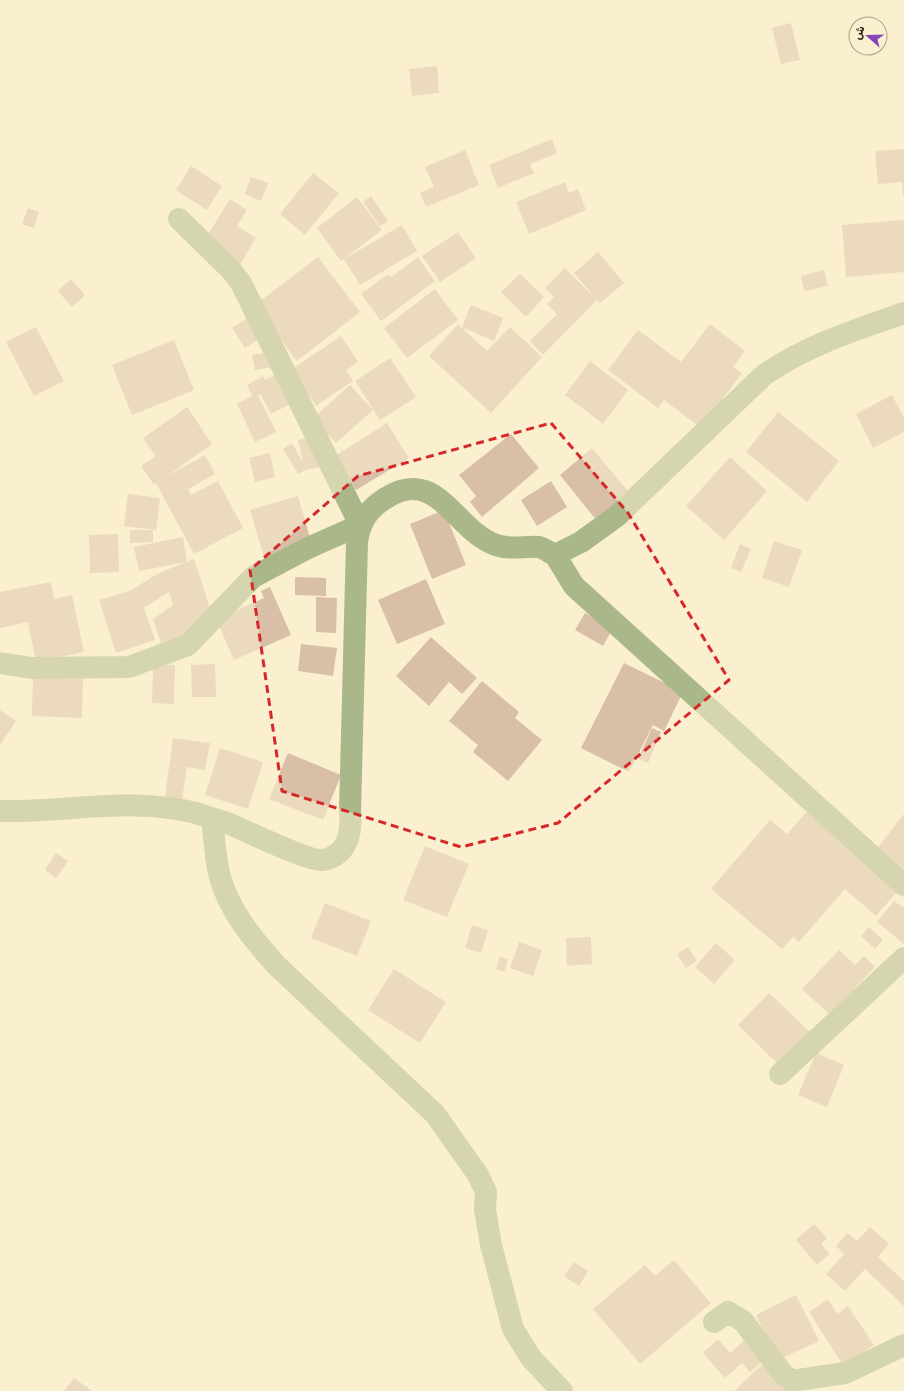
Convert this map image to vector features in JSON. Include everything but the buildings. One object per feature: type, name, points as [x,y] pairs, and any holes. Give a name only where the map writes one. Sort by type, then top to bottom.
[{"type":"street","points":[[0,811],[26,812],[122,805],[172,808],[212,818],[321,860],[334,857],[341,851],[348,841],[352,826],[350,811],[357,542],[360,525],[241,283],[230,269],[179,219]]},
{"type":"street","points":[[555,555],[581,542],[617,516],[764,375],[781,363],[830,339],[904,313]]},
{"type":"street","points":[[0,663],[32,668],[129,667],[188,645],[253,577],[308,548],[360,525],[379,502],[392,493],[408,489],[421,489],[436,495],[467,527],[495,545],[517,548],[540,547],[555,555],[574,586],[904,885]]},
{"type":"street","points":[[212,818],[223,888],[237,915],[254,939],[276,965],[435,1114],[478,1174],[486,1192],[485,1210],[491,1245],[513,1329],[531,1358],[562,1391]]},
{"type":"street","points":[[780,1074],[904,958]]},
{"type":"street","points":[[714,1322],[728,1312],[743,1321],[783,1374],[792,1381],[845,1374],[904,1344]]},
{"type":"highlighted area","points":[[551,423],[628,513],[729,680],[558,823],[461,847],[282,791],[250,570],[358,476]]}]
